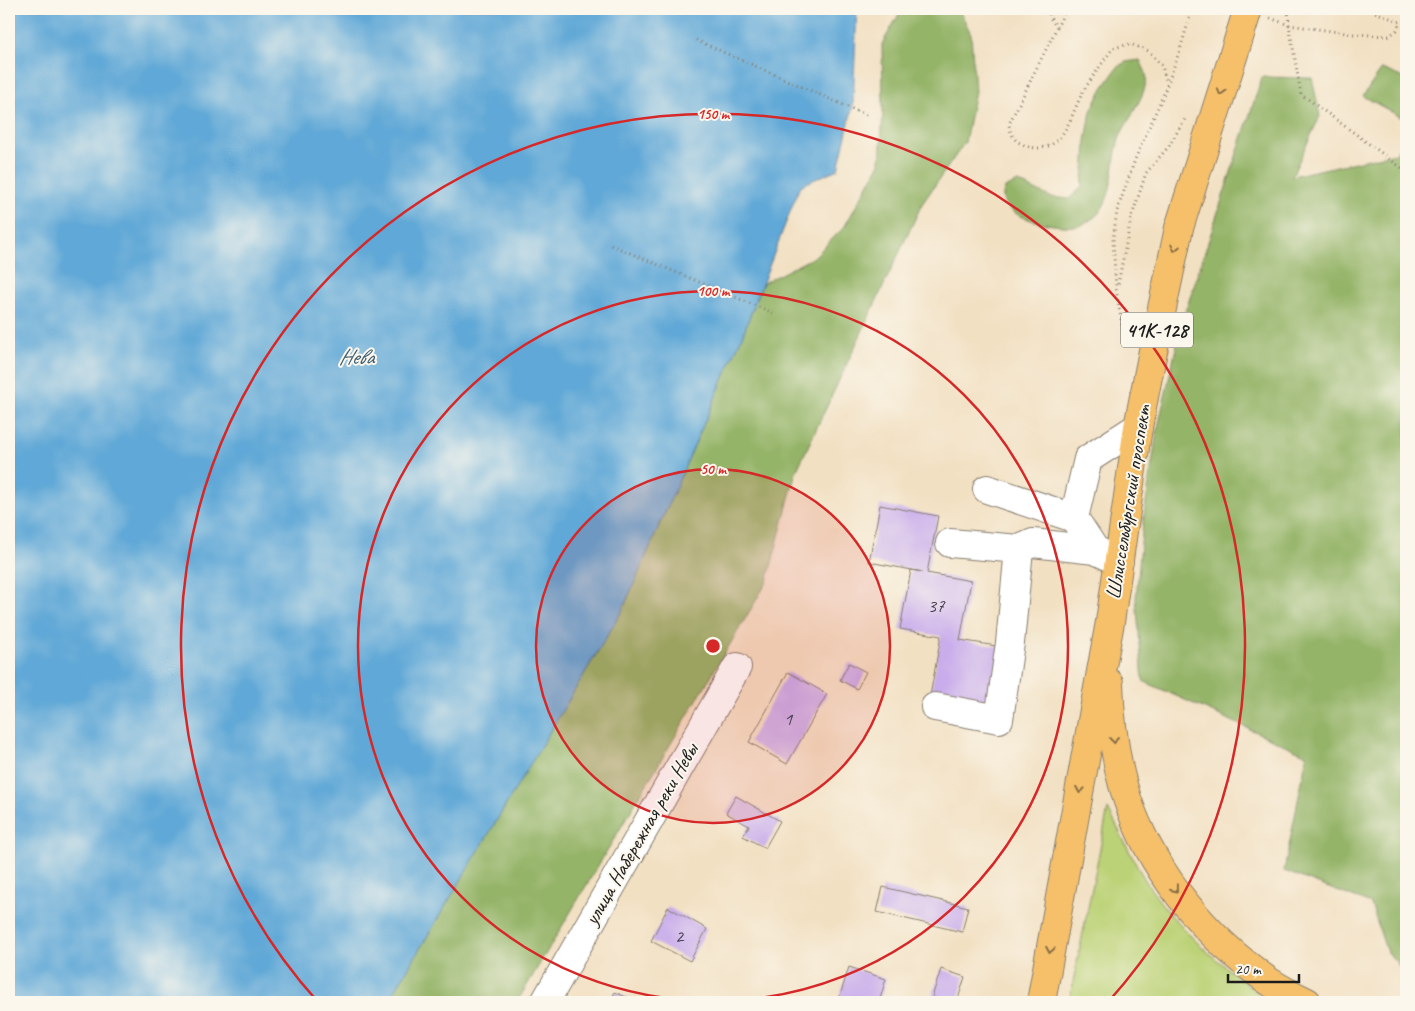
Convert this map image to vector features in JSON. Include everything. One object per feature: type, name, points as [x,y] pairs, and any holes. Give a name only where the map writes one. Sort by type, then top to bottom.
[{"type":"main road","name":"Шлиссельбургский проспект","points":[[1041,1002],[1110,622],[1107,556],[1138,428],[1179,228],[1248,9]]},
{"type":"main road","points":[[1110,622],[1109,685],[1111,713],[1116,751],[1126,794],[1135,819],[1170,884],[1223,945],[1269,982],[1307,1002]]},
{"type":"street","points":[[1074,518],[1088,459],[1138,428]]},
{"type":"street","points":[[987,489],[1074,518],[1107,556]]},
{"type":"street","points":[[950,543],[1020,549],[1033,543],[1107,556]]},
{"type":"street","points":[[935,707],[999,720],[1010,643],[1020,549]]},
{"type":"street","name":"улица Набережная реки Невы","points":[[545,1002],[738,666]]},
{"type":"path","points":[[1049,9],[1050,18],[1057,27]]},
{"type":"path","points":[[1066,9],[1009,124],[1010,134],[1019,143],[1033,148],[1046,147],[1062,136],[1084,91],[1113,48],[1130,44],[1149,50],[1162,66],[1168,83]]},
{"type":"path","points":[[1127,345],[1116,289],[1113,239],[1117,211],[1136,157],[1168,83],[1190,16],[1187,9]]},
{"type":"path","points":[[1288,9],[1301,94],[1406,171]]},
{"type":"path","points":[[1289,25],[1353,34],[1389,36],[1396,30],[1400,22],[1367,9]]},
{"type":"path","points":[[696,40],[866,115]]},
{"type":"path","points":[[1116,289],[1131,219],[1146,173],[1169,146],[1185,120],[1188,110]]},
{"type":"path","points":[[611,245],[772,312]]},
{"type":"green space","points":[[902,9],[959,9],[971,34],[975,91],[965,142],[922,204],[796,472],[767,582],[517,1002],[388,1002],[622,611],[743,334],[763,283],[814,257],[845,226],[880,163],[883,108],[882,44]]},
{"type":"green space","points":[[1140,60],[1146,74],[1145,88],[1121,134],[1111,186],[1104,205],[1098,214],[1082,225],[1062,226],[1035,221],[1012,211],[1005,204],[1003,193],[1005,188],[1018,182],[1050,197],[1069,199],[1082,187],[1091,111],[1103,88],[1117,68],[1125,62]]},
{"type":"green space","points":[[1382,69],[1406,79],[1406,120],[1363,96]]},
{"type":"green space","points":[[1262,77],[1312,78],[1320,116],[1292,176],[1396,153],[1406,134],[1406,974],[1386,950],[1371,904],[1284,871],[1307,755],[1143,681],[1136,598],[1143,522],[1157,431],[1182,322]]},
{"type":"green space","points":[[1108,809],[1145,880],[1171,915],[1202,947],[1270,1002],[1069,1002]]},
{"type":"water","name":"Нева","points":[[9,9],[857,9],[853,106],[838,169],[800,186],[743,334],[622,611],[388,1002],[9,1002]]},
{"type":"building","points":[[880,505],[938,516],[927,573],[971,581],[960,640],[1002,647],[991,707],[930,696],[941,636],[900,629],[911,570],[923,572],[869,562]]},
{"type":"building","points":[[849,663],[866,672],[857,689],[840,680]]},
{"type":"building","points":[[788,672],[827,694],[787,764],[749,742]]},
{"type":"building","points":[[736,796],[780,821],[765,848],[743,836],[749,826],[726,813]]},
{"type":"building","points":[[883,887],[968,907],[962,932],[877,912]]},
{"type":"building","points":[[668,907],[707,929],[690,961],[651,941]]},
{"type":"building","points":[[849,967],[886,979],[879,1002],[838,1002]]},
{"type":"building","points":[[941,969],[965,977],[957,1002],[932,997]]},
{"type":"building","points":[[615,992],[636,1002],[610,1002]]}]
